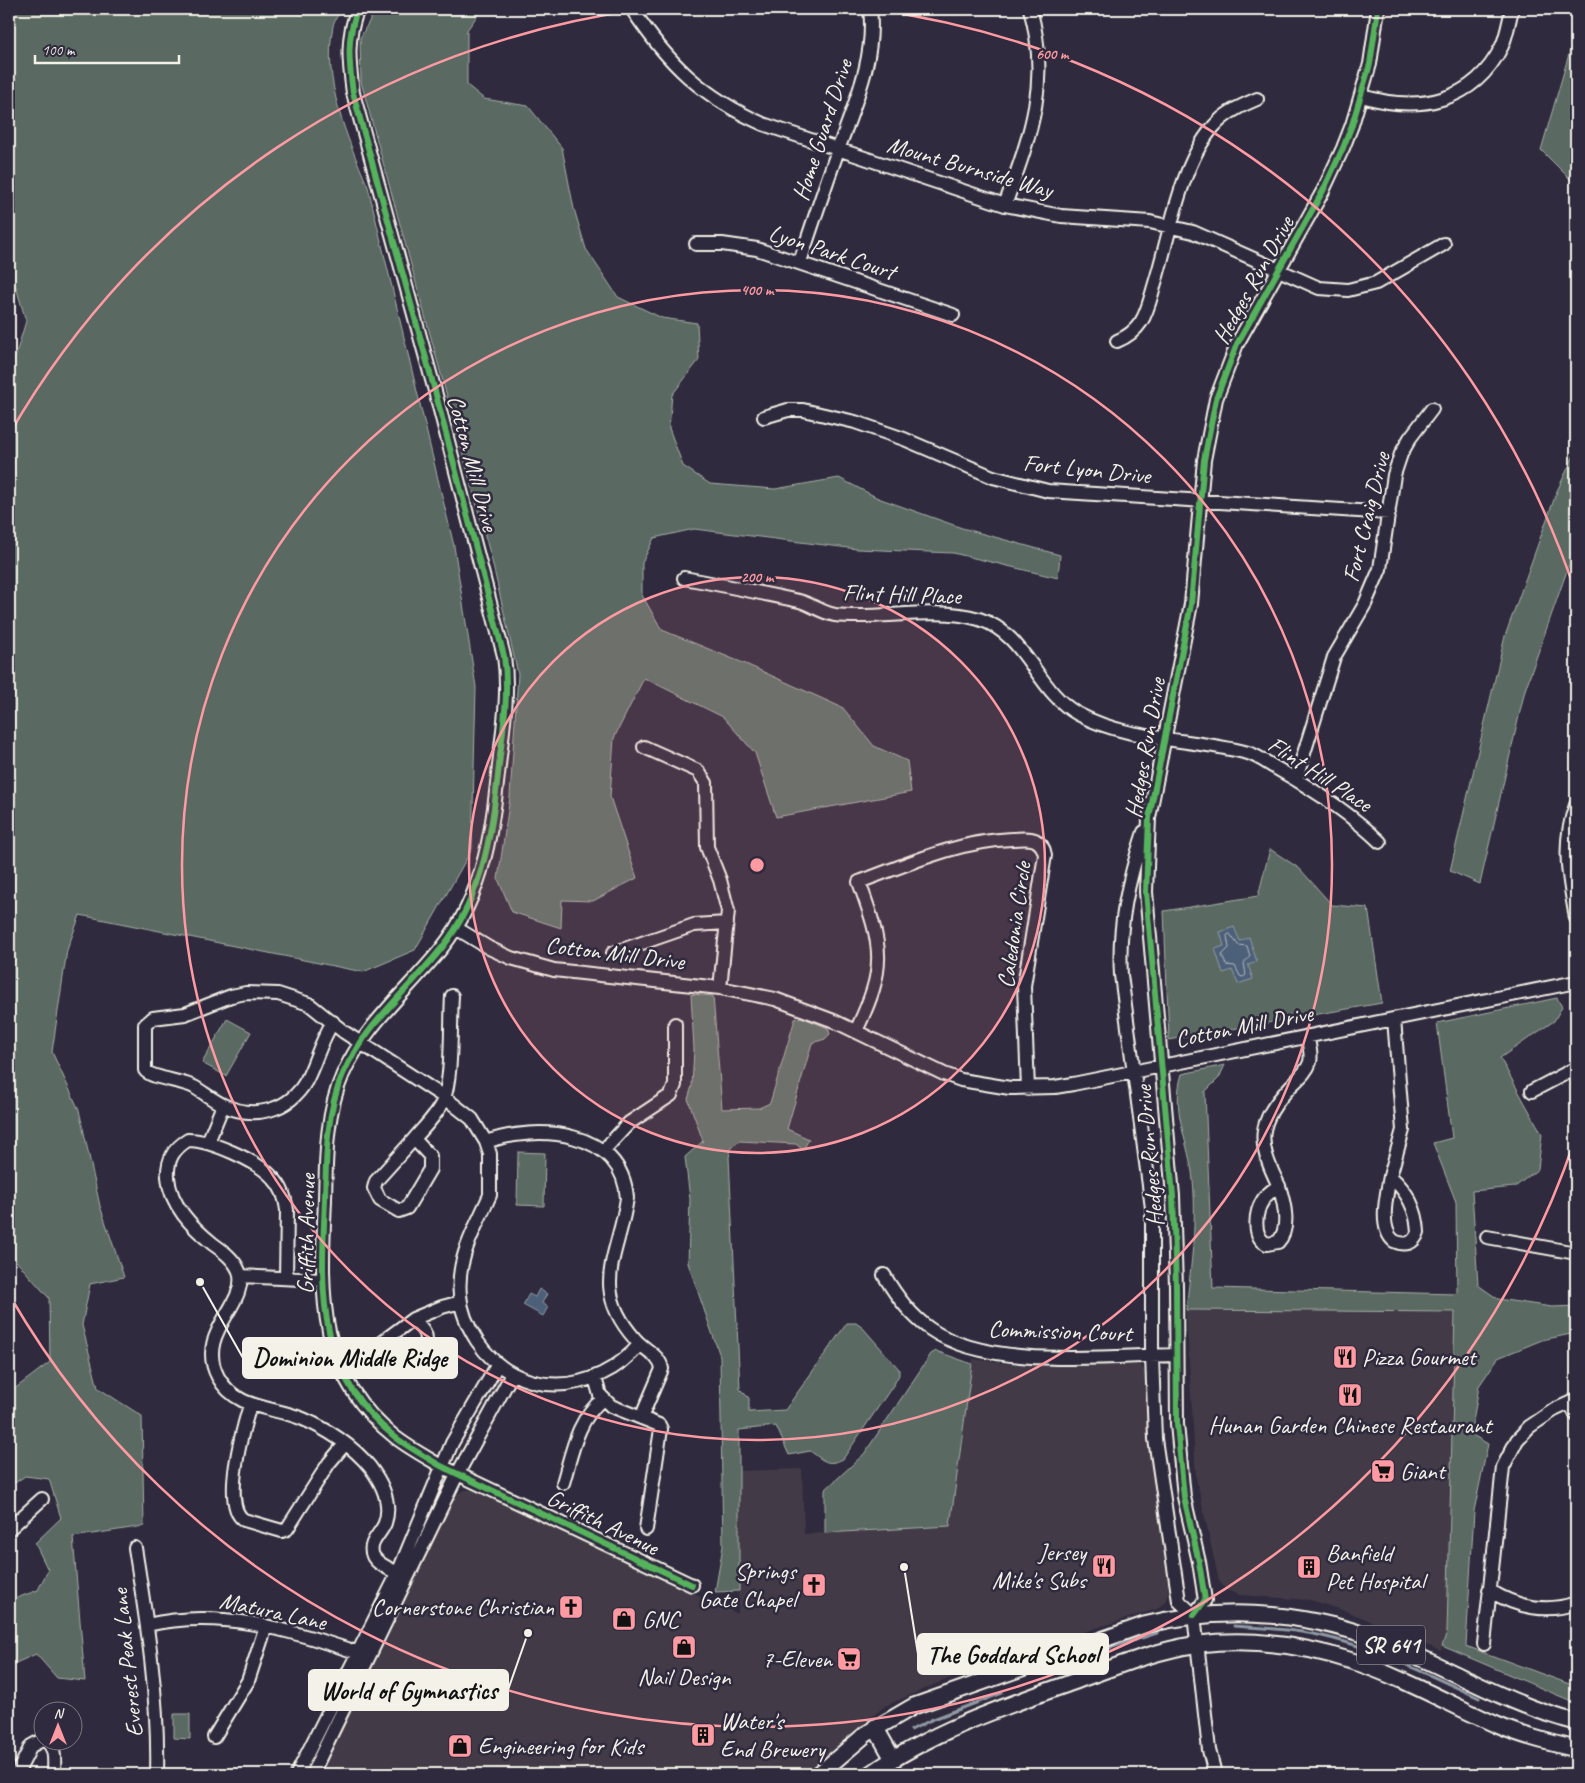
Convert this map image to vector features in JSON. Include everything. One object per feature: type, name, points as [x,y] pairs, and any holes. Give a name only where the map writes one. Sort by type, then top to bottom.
[{"type":"main road","name":"SR 641","points":[[818,1774],[845,1749],[875,1728],[914,1706],[1144,1625],[1194,1615],[1239,1613],[1280,1616],[1352,1631],[1399,1648],[1526,1706],[1576,1722]]},
{"type":"main road","name":"SR 641","points":[[871,1774],[893,1759],[943,1732],[1020,1701],[1144,1657],[1198,1644],[1268,1644],[1324,1652],[1382,1672],[1498,1726],[1576,1749]]},
{"type":"main road","points":[[875,1728],[893,1759]]},
{"type":"street","name":"Cotton Mill Drive","points":[[358,9],[350,33],[348,48],[353,92],[435,392],[504,656],[507,676],[507,692],[489,844],[471,898],[456,928],[489,948],[512,958],[554,970],[720,988],[780,1001],[856,1031],[944,1074],[988,1086],[1028,1089],[1055,1087],[1576,982]]},
{"type":"street","name":"Mount Burnside Way","points":[[632,9],[663,53],[703,90],[740,114],[763,124],[1005,205],[1061,216],[1117,218],[1171,226],[1209,237],[1278,271],[1319,288],[1333,290],[1359,288],[1376,283],[1444,244]]},
{"type":"street","name":"Home Guard Drive","points":[[800,262],[857,98],[872,36],[870,9]]},
{"type":"street","points":[[1005,205],[1029,138],[1038,98],[1040,54],[1037,33],[1030,9]]},
{"type":"street","name":"Hedges Run Drive","points":[[1149,818],[1146,892],[1175,1232],[1177,1424],[1182,1482],[1205,1600],[1194,1615],[1179,1602],[1156,1439],[1152,1355],[1153,1233],[1147,1164],[1121,975],[1121,926],[1125,897],[1149,818],[1190,604],[1208,432],[1219,390],[1237,344],[1339,156],[1362,96],[1371,57],[1378,9]]},
{"type":"street","points":[[1362,96],[1393,104],[1411,105],[1435,102],[1461,91],[1480,76],[1496,57],[1503,43],[1512,9]]},
{"type":"street","points":[[1117,341],[1132,332],[1145,315],[1187,174],[1209,132],[1227,114],[1257,99]]},
{"type":"street","name":"Lyon Park Court","points":[[696,244],[722,244],[757,249],[953,315]]},
{"type":"street","name":"Fort Craig Drive","points":[[1296,779],[1334,657],[1365,604],[1380,569],[1394,476],[1401,454],[1410,438],[1432,409]]},
{"type":"street","name":"Fort Lyon Drive","points":[[764,417],[788,410],[803,410],[855,422],[890,433],[993,477],[1048,491],[1389,513]]},
{"type":"street","name":"Flint Hill Place","points":[[684,578],[798,601],[836,615],[965,615],[982,620],[1008,635],[1018,645],[1046,687],[1067,707],[1092,720],[1131,732],[1251,754],[1296,779],[1359,822],[1380,842]]},
{"type":"street","points":[[644,747],[698,771],[706,783],[707,847],[726,899],[727,923],[720,988]]},
{"type":"street","points":[[1576,805],[1570,822],[1566,853],[1576,918]]},
{"type":"street","name":"Caledonia Circle","points":[[856,1031],[873,993],[879,954],[875,927],[859,882],[948,850],[998,840],[1035,840],[1040,844],[1045,855],[1024,986],[1028,1089]]},
{"type":"street","points":[[613,953],[694,924],[727,923]]},
{"type":"street","name":"Griffith Avenue","points":[[456,928],[443,948],[360,1043],[342,1075],[336,1095],[330,1130],[322,1280],[323,1306],[332,1346],[344,1376],[355,1394],[378,1423],[395,1438],[441,1466],[692,1585]]},
{"type":"street","points":[[333,1022],[320,1045],[306,1081],[292,1098],[272,1110],[249,1112],[223,1105],[192,1086],[174,1079],[148,1074],[145,1070],[145,1025],[148,1020],[185,1014],[231,996],[262,992],[278,994],[309,1004],[333,1022],[360,1043],[444,1098],[472,1119],[486,1142],[492,1170],[490,1194],[466,1249],[460,1280],[461,1302],[470,1331],[483,1350],[512,1374],[548,1384],[572,1384],[595,1378],[615,1368],[640,1344]]},
{"type":"street","points":[[414,1138],[430,1156],[430,1169],[407,1208],[399,1210],[380,1200],[374,1188],[376,1182],[439,1108],[444,1098],[448,1070],[452,996]]},
{"type":"street","points":[[1390,1176],[1403,1190],[1415,1212],[1418,1232],[1413,1241],[1407,1244],[1394,1241],[1387,1233],[1386,1196],[1390,1176],[1403,1130],[1394,1019]]},
{"type":"street","points":[[603,1151],[630,1123],[671,1095],[675,1085],[674,1024]]},
{"type":"street","points":[[1279,1186],[1265,1154],[1264,1130],[1272,1108],[1307,1068],[1311,1053],[1307,1036]]},
{"type":"street","points":[[1532,1091],[1576,1068]]},
{"type":"street","points":[[208,1142],[223,1105]]},
{"type":"street","points":[[486,1142],[513,1134],[548,1132],[580,1139],[603,1151],[611,1158],[623,1176],[627,1198],[609,1272],[611,1298],[624,1326],[640,1344],[658,1359],[662,1369],[641,1418]]},
{"type":"street","points":[[286,1278],[287,1210],[282,1190],[272,1176],[263,1169],[208,1142],[188,1140],[173,1152],[168,1160],[169,1188],[176,1204],[188,1221],[231,1258],[240,1276],[238,1293],[215,1334],[212,1355],[214,1368],[224,1386],[235,1397],[250,1405],[283,1412],[302,1419],[345,1444],[370,1467],[386,1495],[387,1514],[384,1524],[374,1538],[372,1551],[379,1563],[398,1573]]},
{"type":"street","points":[[1147,1164],[1169,1161]]},
{"type":"street","points":[[1487,1237],[1576,1253]]},
{"type":"street","name":"Commission Court","points":[[884,1275],[894,1292],[916,1318],[938,1334],[968,1348],[1026,1356],[1176,1355]]},
{"type":"street","points":[[240,1276],[322,1280]]},
{"type":"street","points":[[413,1319],[442,1306],[461,1302]]},
{"type":"street","points":[[297,1774],[398,1573],[441,1466],[460,1427],[498,1364]]},
{"type":"street","points":[[312,1774],[458,1473],[512,1374]]},
{"type":"street","points":[[595,1378],[600,1395],[611,1406],[659,1426],[661,1429],[646,1529]]},
{"type":"street","points":[[563,1483],[581,1425],[586,1415],[603,1399]]},
{"type":"street","points":[[1484,1644],[1503,1467],[1517,1440],[1529,1427],[1547,1414],[1573,1402],[1576,1416]]},
{"type":"street","points":[[250,1405],[239,1446],[236,1470],[235,1508],[244,1520],[282,1530],[287,1529],[329,1464],[345,1444]]},
{"type":"street","points":[[9,1529],[42,1499]]},
{"type":"street","name":"Everest Peak Lane","points":[[135,1548],[147,1625],[154,1688],[157,1774]]},
{"type":"street","points":[[1489,1590],[1510,1601],[1532,1608],[1561,1608],[1576,1603]]},
{"type":"street","points":[[1194,1615],[1208,1741],[1215,1774]]},
{"type":"street","name":"Matura Lane","points":[[147,1625],[185,1619],[234,1619],[320,1640],[359,1653]]},
{"type":"street","points":[[214,1737],[248,1681],[266,1626]]},
{"type":"street","points":[[17,1774],[32,1746]]},
{"type":"street","points":[[52,1750],[54,1774]]},
{"type":"shaded area","points":[[1186,1310],[1455,1312],[1447,1632],[1441,1651],[1349,1612],[1310,1600],[1240,1595],[1226,1590],[1219,1581],[1196,1477]]},
{"type":"shaded area","points":[[973,1359],[1008,1364],[1140,1365],[1146,1373],[1150,1450],[1168,1577],[1168,1593],[1165,1602],[1157,1609],[959,1674],[885,1706],[803,1774],[320,1774],[456,1495],[464,1490],[472,1490],[738,1614],[739,1536],[737,1471],[802,1469],[804,1534],[950,1526]]},
{"type":"green space","points":[[9,9],[342,9],[335,19],[330,46],[334,88],[345,129],[368,187],[454,546],[476,687],[472,849],[415,950],[363,972],[80,915],[67,950],[52,1052],[79,1110],[100,1206],[124,1277],[90,1284],[82,1325],[98,1388],[142,1416],[144,1526],[73,1537],[85,1681],[57,1678],[36,1654],[9,1666],[9,1601],[38,1590],[48,1570],[35,1543],[61,1518],[49,1479],[25,1476],[9,1487],[9,1393],[50,1362],[49,1298],[9,1253],[9,377],[26,321],[16,287],[9,283]]},
{"type":"green space","points":[[376,9],[482,9],[467,30],[467,85],[484,99],[528,106],[562,148],[574,209],[586,249],[618,297],[662,318],[697,323],[699,360],[672,395],[669,428],[683,466],[710,484],[775,489],[839,478],[878,498],[962,528],[1060,555],[1058,578],[953,553],[857,549],[694,529],[654,538],[642,563],[642,595],[662,630],[748,665],[843,708],[874,746],[907,761],[911,792],[776,817],[755,753],[723,717],[644,678],[614,738],[610,797],[637,878],[593,901],[562,900],[561,928],[512,912],[498,879],[510,797],[518,674],[492,561],[361,82],[360,38]]},
{"type":"green space","points":[[1576,30],[1576,185],[1541,150]]},
{"type":"green space","points":[[1576,451],[1576,549],[1525,690],[1480,884],[1450,871],[1505,636],[1557,491]]},
{"type":"green space","points":[[1270,849],[1300,869],[1332,905],[1368,908],[1382,1003],[1169,1040],[1164,911],[1258,896]]},
{"type":"green space","points":[[691,994],[713,996],[722,1109],[759,1108],[770,1103],[795,1019],[801,1017],[828,1028],[830,1034],[825,1039],[812,1043],[787,1129],[809,1139],[803,1150],[796,1144],[740,1141],[732,1146],[729,1157],[740,1389],[749,1398],[749,1412],[785,1410],[847,1323],[856,1323],[863,1328],[899,1369],[899,1375],[894,1384],[843,1459],[838,1461],[829,1462],[822,1460],[810,1451],[789,1455],[776,1426],[739,1430],[739,1591],[715,1592],[723,1546],[720,1356],[688,1263],[690,1199],[685,1157],[703,1141],[688,1099],[692,1086],[694,1049]]},
{"type":"green space","points":[[1557,998],[1562,1007],[1554,1021],[1500,1058],[1542,1134],[1538,1169],[1515,1187],[1472,1191],[1478,1285],[1498,1299],[1552,1307],[1576,1306],[1576,1333],[1542,1340],[1498,1358],[1479,1386],[1471,1434],[1488,1444],[1474,1511],[1466,1646],[1576,1685],[1576,1703],[1442,1646],[1447,1632],[1455,1312],[1186,1310],[1193,1241],[1194,1189],[1178,1099],[1182,1074],[1225,1065],[1219,1078],[1205,1092],[1213,1288],[1457,1294],[1456,1202],[1433,1143],[1452,1138],[1437,1023]]},
{"type":"green space","points":[[227,1019],[251,1032],[226,1076],[202,1063]]},
{"type":"green space","points":[[518,1152],[545,1153],[544,1206],[517,1205]]},
{"type":"green space","points":[[936,1351],[972,1364],[950,1526],[825,1533],[825,1490],[864,1454],[931,1354]]},
{"type":"green space","points":[[174,1714],[190,1714],[190,1739],[174,1738]]},
{"type":"water","points":[[1234,927],[1240,941],[1249,937],[1257,962],[1248,965],[1253,979],[1238,984],[1232,970],[1223,973],[1215,949],[1224,946],[1220,932]]},
{"type":"water","points":[[539,1289],[547,1294],[542,1303],[548,1307],[543,1316],[523,1305],[529,1294],[535,1297]]},
{"type":"waterway","points":[[1234,1626],[1297,1631],[1339,1640],[1400,1662],[1479,1698]]},
{"type":"waterway","points":[[1073,1665],[1113,1647],[1157,1633]]},
{"type":"waterway","points":[[911,1730],[931,1720],[1002,1693]]},
{"type":"cycle path","points":[[358,9],[350,40],[353,93],[435,391],[504,656],[506,694],[490,832],[478,881],[468,905],[456,928],[441,949],[388,1008],[363,1040],[352,1056],[337,1089],[330,1119],[326,1168],[323,1267],[328,1329],[337,1358],[350,1386],[369,1412],[400,1441],[441,1466],[692,1585]]},
{"type":"cycle path","points":[[1194,1615],[1205,1600],[1199,1562],[1184,1497],[1177,1424],[1173,1196],[1146,892],[1149,818],[1191,604],[1204,460],[1216,399],[1237,344],[1323,191],[1343,148],[1352,125],[1370,64],[1378,9]]},
{"type":"place","name":"Dominion Middle Ridge","points":[[200,1282]]},
{"type":"place","name":"Pizza Gourmet","points":[[1345,1357]]},
{"type":"place","name":"Hunan Garden Chinese Restaurant","points":[[1350,1395]]},
{"type":"place","name":"Giant","points":[[1383,1471]]},
{"type":"place","name":"Jersey Mike's Subs","points":[[1104,1566]]},
{"type":"place","name":"The Goddard School","points":[[904,1567]]},
{"type":"place","name":"Banfield Pet Hospital","points":[[1309,1567]]},
{"type":"place","name":"Springs Gate Chapel","points":[[814,1585]]},
{"type":"place","name":"Cornerstone Christian","points":[[571,1607]]},
{"type":"place","name":"GNC","points":[[624,1619]]},
{"type":"place","name":"World of Gymnastics","points":[[528,1633]]},
{"type":"place","name":"Nail Design","points":[[684,1647]]},
{"type":"place","name":"7-Eleven","points":[[849,1659]]},
{"type":"place","name":"Water's End Brewery","points":[[703,1735]]},
{"type":"place","name":"Engineering for Kids","points":[[460,1746]]}]
